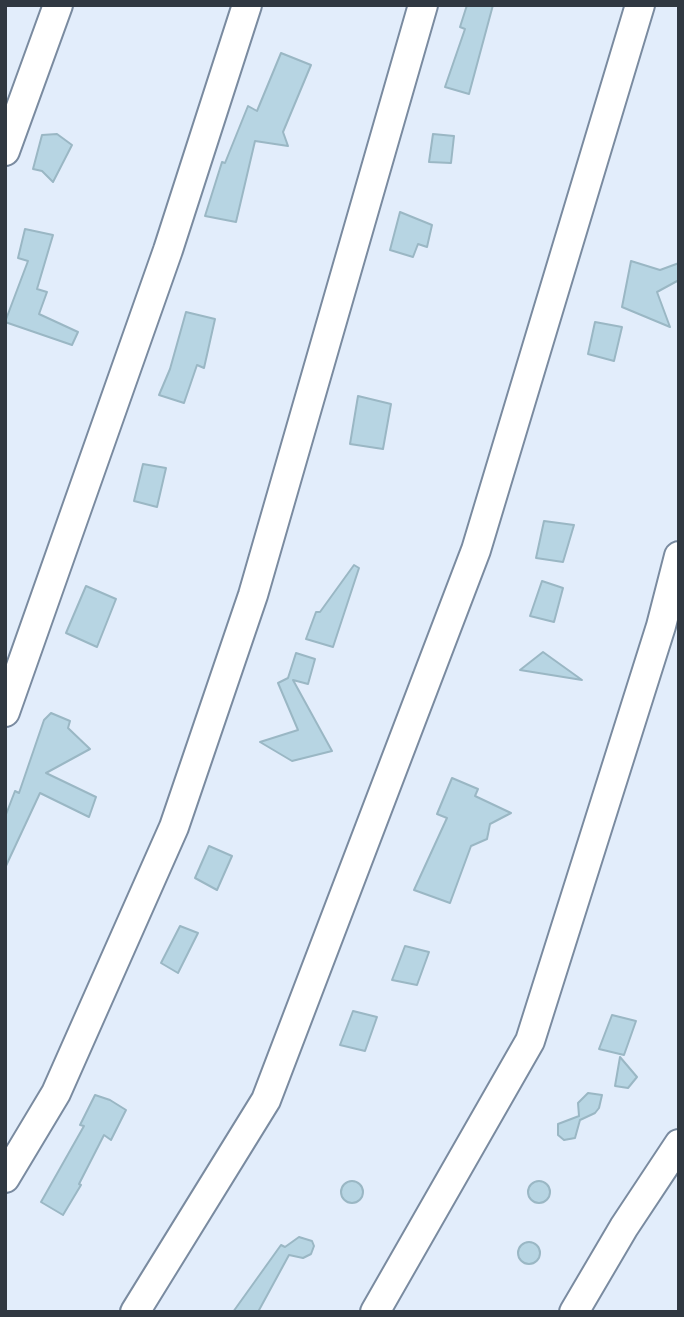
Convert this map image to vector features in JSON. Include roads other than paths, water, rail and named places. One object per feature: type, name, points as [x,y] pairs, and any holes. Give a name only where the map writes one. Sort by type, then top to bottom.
[{"type":"street","points":[[5,151],[58,5]]},
{"type":"street","points":[[5,712],[168,250],[247,5]]},
{"type":"street","points":[[5,1178],[56,1093],[174,827],[253,595],[423,5]]},
{"type":"street","points":[[135,1312],[266,1100],[476,550],[640,5]]},
{"type":"street","points":[[375,1312],[530,1041],[662,626],[679,556]]},
{"type":"street","points":[[574,1312],[624,1227],[679,1144]]}]
